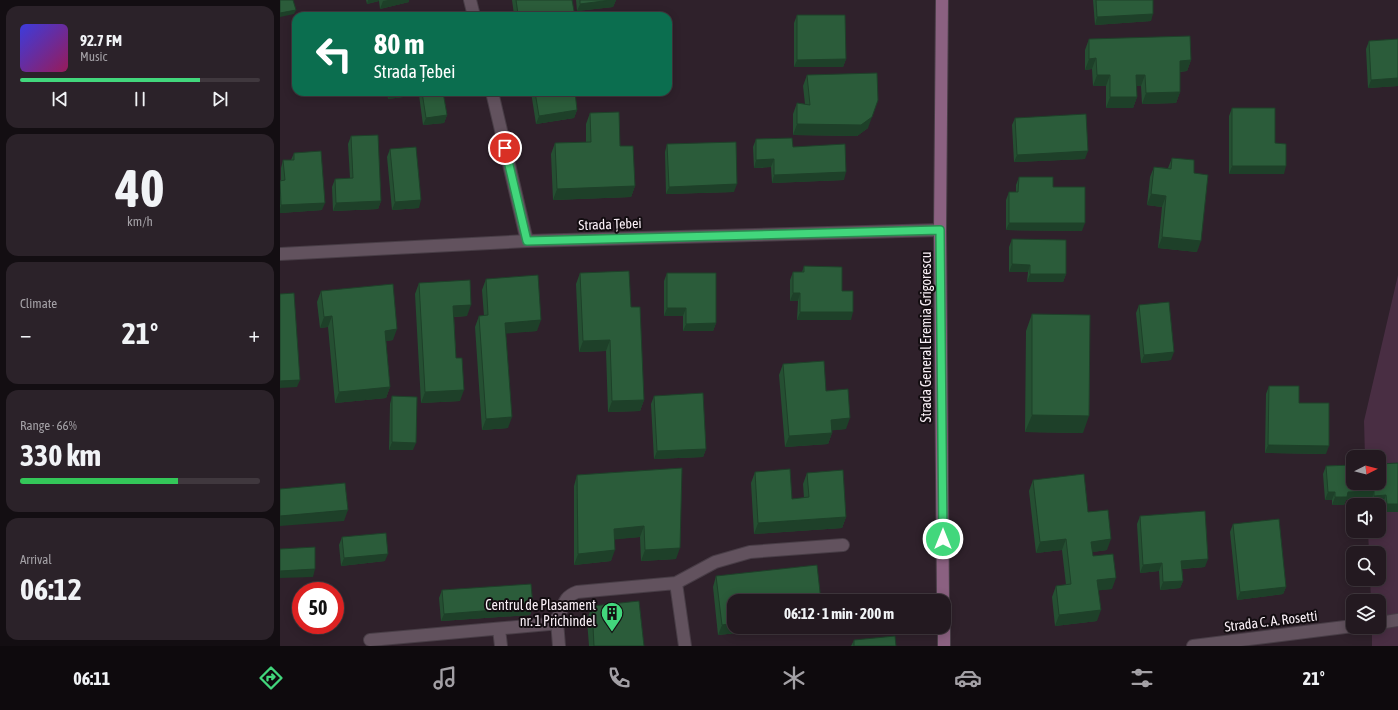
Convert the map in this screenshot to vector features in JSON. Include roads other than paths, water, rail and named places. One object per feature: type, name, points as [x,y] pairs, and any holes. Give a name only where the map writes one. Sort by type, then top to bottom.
[{"type":"main road","name":"Strada General Eremia Grigorescu","points":[[942,0],[940,230],[943,594]]},
{"type":"main road","points":[[944,634],[944,646]]},
{"type":"street","points":[[470,0],[473,12]]},
{"type":"street","points":[[493,96],[527,241]]},
{"type":"street","name":"Strada Țebei","points":[[280,254],[527,241],[940,230]]},
{"type":"street","points":[[559,646],[557,621],[570,594],[577,592],[676,583],[715,562],[750,552],[843,545]]},
{"type":"street","points":[[676,583],[685,646]]},
{"type":"street","points":[[1386,622],[1398,620]]},
{"type":"street","points":[[370,640],[549,624],[557,621]]},
{"type":"street","name":"Strada C. A. Rosetti","points":[[1193,646],[1346,627]]},
{"type":"street","points":[[499,629],[501,646]]},
{"type":"place","name":"Centrul de Plasament nr. 1 Prichindel","points":[[612,632]]}]
